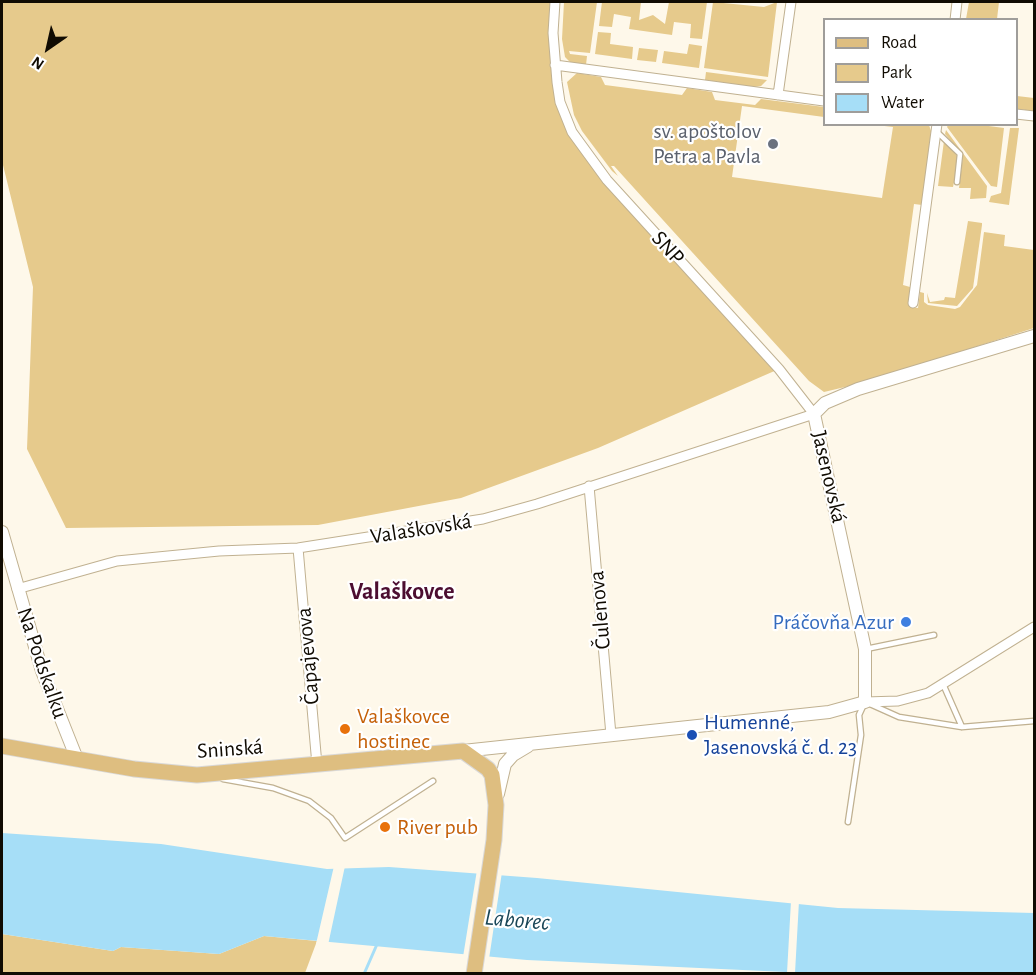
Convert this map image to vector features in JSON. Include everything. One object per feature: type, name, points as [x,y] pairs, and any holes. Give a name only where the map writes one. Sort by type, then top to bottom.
[{"type":"main road","name":"Sninská","points":[[2,746],[155,772],[197,775],[463,751]]},
{"type":"main road","points":[[463,751],[488,769],[492,775],[496,805],[494,840],[474,974]]},
{"type":"street","name":"SNP","points":[[555,2],[555,65],[560,102],[572,132],[581,147],[607,180],[779,369],[814,414]]},
{"type":"street","points":[[778,95],[791,2]]},
{"type":"street","points":[[955,18],[957,2]]},
{"type":"street","points":[[555,65],[823,101]]},
{"type":"street","points":[[1018,114],[1035,116]]},
{"type":"street","points":[[913,303],[937,128]]},
{"type":"street","name":"Jasenovská","points":[[865,702],[865,649],[814,414],[825,403],[858,389],[1035,336]]},
{"type":"street","name":"Valaškovská","points":[[17,589],[117,561],[219,551],[298,548],[483,519],[814,414]]},
{"type":"street","name":"Čulenova","points":[[589,486],[611,735]]},
{"type":"street","name":"Na Podskalku","points":[[2,532],[42,671],[76,759]]},
{"type":"street","name":"Čapajevova","points":[[298,548],[317,765]]},
{"type":"street","points":[[463,751],[829,712],[865,702],[898,701],[928,693],[1035,627]]},
{"type":"street","points":[[496,805],[499,781],[506,764],[516,752],[531,744]]},
{"type":"lane","points":[[937,128],[960,154],[957,182]]},
{"type":"lane","points":[[865,649],[934,635]]},
{"type":"lane","points":[[943,684],[962,727]]},
{"type":"lane","points":[[848,822],[861,735],[859,715],[865,702],[899,717],[962,727],[1035,721]]},
{"type":"lane","points":[[197,775],[273,788],[309,801],[331,818],[345,838],[433,781]]},
{"type":"green space","points":[[2,2],[555,2],[557,82],[581,147],[779,369],[598,448],[461,498],[318,525],[66,528],[27,449],[33,287],[2,161]]},
{"type":"green space","points":[[564,2],[597,2],[590,53],[569,51],[570,54],[587,56],[586,65],[570,62],[565,57],[562,39]]},
{"type":"green space","points":[[602,2],[641,2],[639,20],[653,15],[665,24],[669,2],[707,2],[702,39],[690,38],[691,24],[674,22],[672,35],[629,29],[631,17],[614,14],[612,27],[599,26]]},
{"type":"green space","points":[[713,2],[764,7],[777,2],[768,77],[704,68]]},
{"type":"green space","points":[[969,2],[999,2],[997,18],[966,18]]},
{"type":"green space","points":[[598,32],[611,33],[610,44],[633,47],[632,59],[595,54]]},
{"type":"green space","points":[[689,44],[702,46],[699,68],[662,63],[664,51],[687,54]]},
{"type":"green space","points":[[639,48],[658,50],[656,62],[637,60]]},
{"type":"green space","points":[[706,72],[767,80],[761,86],[754,87],[705,80]]},
{"type":"green space","points":[[577,73],[601,77],[605,85],[682,95],[687,88],[712,92],[715,100],[755,105],[761,99],[823,107],[823,117],[742,106],[732,177],[882,198],[893,127],[884,126],[929,126],[931,131],[922,205],[914,204],[903,285],[910,287],[910,307],[918,308],[920,292],[924,293],[924,302],[928,305],[955,309],[960,307],[977,285],[984,232],[1005,235],[1004,246],[1034,250],[1034,328],[866,382],[824,392],[809,381],[614,166],[611,166],[618,176],[612,171],[582,131],[574,115],[567,82]]},
{"type":"green space","points":[[1018,96],[1034,98],[1034,111],[1018,109]]},
{"type":"green space","points":[[947,127],[1004,128],[997,187],[991,186]]},
{"type":"green space","points":[[1010,128],[1019,128],[1009,205],[989,202],[991,196],[1001,193]]},
{"type":"green space","points":[[946,130],[987,186],[986,198],[970,199],[971,188],[959,188],[963,155],[945,134]]},
{"type":"green space","points":[[944,141],[959,158],[953,187],[938,186]]},
{"type":"green space","points":[[968,221],[982,223],[973,288],[957,306],[928,303],[927,293],[930,302],[944,300],[945,297],[955,298]]},
{"type":"green space","points":[[2,934],[113,951],[121,947],[219,954],[264,936],[317,941],[305,973],[2,974]]},
{"type":"water","name":"Laborec","points":[[2,833],[161,844],[327,869],[389,867],[537,878],[838,908],[1034,913],[1034,973],[807,973],[527,960],[264,936],[219,954],[121,947],[113,951],[2,934]]},
{"type":"pier","points":[[334,866],[345,866],[328,945],[316,944]]},
{"type":"pier","points":[[477,870],[502,872],[489,959],[463,957]]},
{"type":"pier","points":[[791,901],[799,901],[795,973],[787,973]]},
{"type":"waterway","points":[[364,974],[378,942]]},
{"type":"place","name":"sv. apoštolov Petra a Pavla","points":[[773,144]]},
{"type":"place","name":"Práčovňa Azur","points":[[906,622]]},
{"type":"place","name":"Valaškovce hostinec","points":[[345,729]]},
{"type":"place","name":"Humenné, Jasenovská č. d. 23","points":[[692,735]]},
{"type":"place","name":"River pub","points":[[385,827]]},
{"type":"district","name":"Valaškovce","points":[[402,592]]}]
